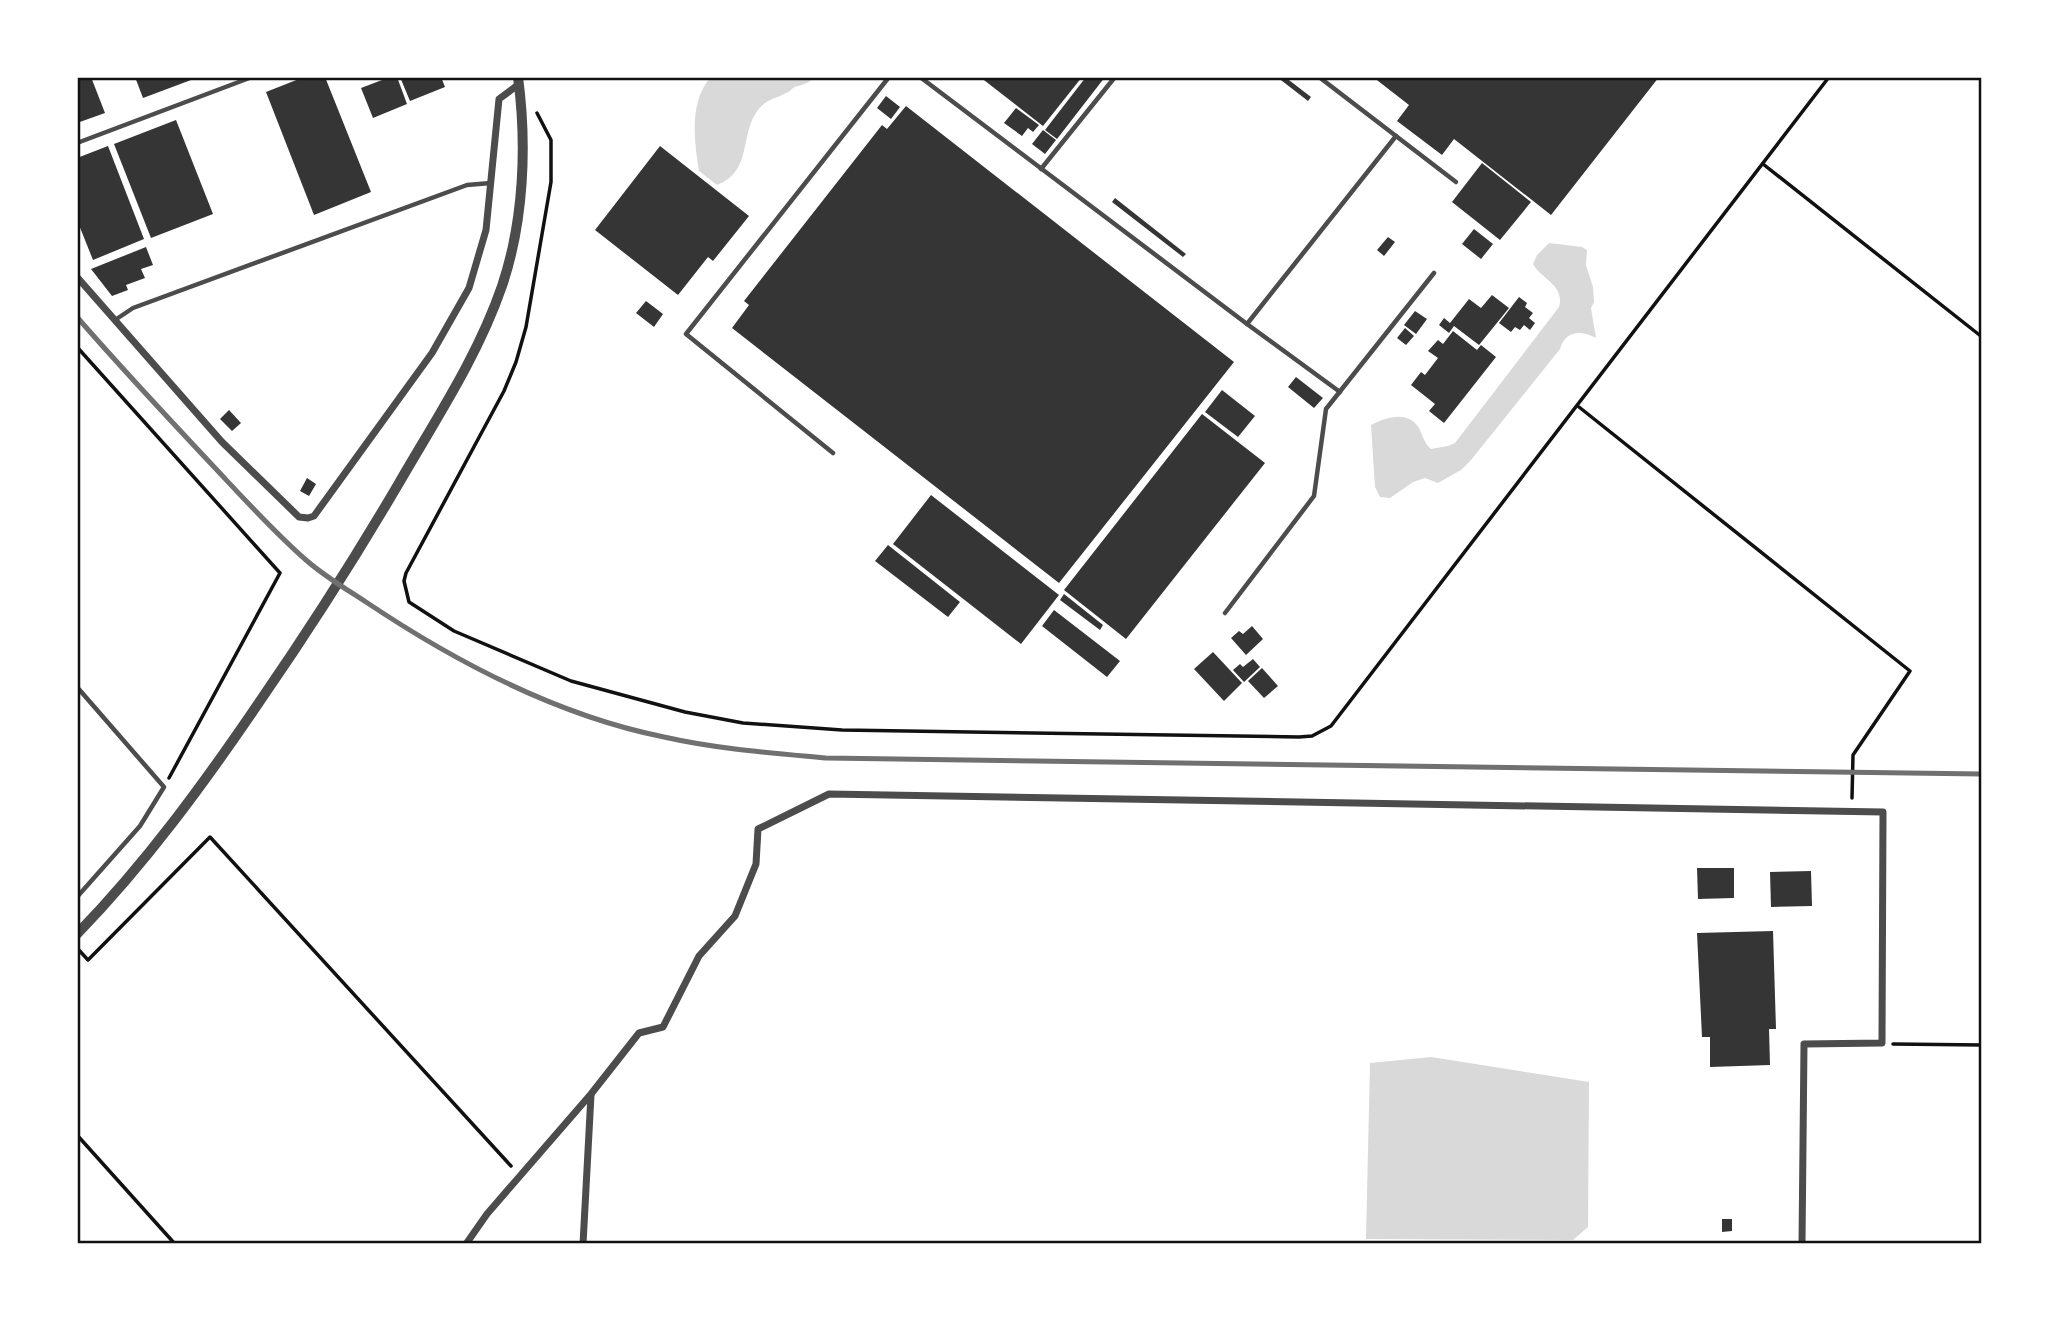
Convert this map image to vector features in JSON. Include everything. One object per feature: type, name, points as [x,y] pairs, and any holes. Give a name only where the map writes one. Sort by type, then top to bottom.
[{"type":"street","points":[[77,276],[222,442],[299,517],[314,516],[409,386],[453,320],[469,288],[486,230],[499,99],[518,81]]},
{"type":"street","points":[[77,934],[173,821],[233,741],[327,603],[472,356],[502,287],[514,242],[522,180],[518,81]]},
{"type":"street","points":[[466,1244],[487,1214],[591,1094],[639,1033],[663,1027],[699,956],[735,915],[756,864],[758,829],[829,794],[1883,812],[1882,1044],[1804,1044],[1802,1244]]},
{"type":"street","points":[[583,1244],[591,1094]]},
{"type":"lane","points":[[77,143],[252,77]]},
{"type":"lane","points":[[833,453],[686,334],[889,77]]},
{"type":"lane","points":[[920,77],[1340,392]]},
{"type":"lane","points":[[1041,169],[1115,77]]},
{"type":"lane","points":[[1320,77],[1456,183]]},
{"type":"lane","points":[[1247,324],[1396,136]]},
{"type":"lane","points":[[115,320],[132,308],[378,217],[467,185],[492,183]]},
{"type":"lane","points":[[1225,613],[1314,496],[1326,409],[1434,273]]},
{"type":"lane","points":[[77,687],[164,787],[140,826],[77,897]]},
{"type":"path","points":[[551,140],[551,182],[526,327],[516,362],[504,391],[406,573],[409,602],[454,631],[571,681],[685,712],[743,723],[842,730],[1312,736],[1331,726],[1579,407],[1829,77]]},
{"type":"path","points":[[1763,164],[1982,337]]},
{"type":"path","points":[[77,347],[280,573],[164,787]]},
{"type":"path","points":[[1579,407],[1910,671],[1853,755],[1852,812]]},
{"type":"path","points":[[77,948],[88,960],[210,837],[519,1175]]},
{"type":"path","points":[[1882,1044],[1982,1045]]},
{"type":"path","points":[[77,1135],[175,1244]]},
{"type":"shaded area","points":[[711,77],[815,77],[761,106],[752,120],[736,171],[717,185],[699,171],[695,134],[699,98]]},
{"type":"shaded area","points":[[1549,243],[1587,250],[1586,265],[1593,287],[1594,302],[1591,308],[1596,338],[1575,333],[1566,338],[1560,349],[1461,470],[1438,483],[1425,478],[1413,482],[1390,498],[1380,497],[1375,487],[1371,425],[1390,418],[1403,417],[1414,422],[1431,449],[1455,443],[1559,307],[1560,299],[1556,288],[1533,264],[1537,255]]},
{"type":"shaded area","points":[[1431,1057],[1589,1082],[1588,1227],[1573,1240],[1366,1239],[1370,1063]]},
{"type":"building","points":[[77,77],[91,77],[105,113],[77,123]]},
{"type":"building","points":[[135,77],[199,77],[143,98]]},
{"type":"building","points":[[304,77],[325,77],[371,192],[314,215],[266,92]]},
{"type":"building","points":[[397,77],[407,104],[373,118],[361,88]]},
{"type":"building","points":[[400,77],[441,77],[445,87],[410,101]]},
{"type":"building","points":[[980,77],[1082,77],[1043,126]]},
{"type":"building","points":[[1086,77],[1105,77],[1057,139],[1045,130]]},
{"type":"building","points":[[1277,77],[1285,77],[1311,97],[1308,101]]},
{"type":"building","points":[[1373,77],[1659,77],[1551,215],[1454,139],[1442,155],[1397,121],[1409,105]]},
{"type":"building","points":[[886,96],[900,107],[891,119],[877,108]]},
{"type":"building","points":[[906,106],[1234,362],[1059,583],[732,328],[749,305],[744,301],[882,125],[887,129]]},
{"type":"building","points":[[1016,108],[1039,125],[1033,132],[1028,128],[1022,136],[1004,123]]},
{"type":"building","points":[[176,120],[213,214],[151,238],[114,144]]},
{"type":"building","points":[[1043,130],[1056,140],[1045,154],[1032,144]]},
{"type":"building","points":[[108,146],[144,239],[93,260],[77,220],[77,158]]},
{"type":"building","points":[[660,146],[749,216],[713,261],[708,257],[678,295],[595,230]]},
{"type":"building","points":[[1482,163],[1531,202],[1500,240],[1452,202]]},
{"type":"building","points":[[1115,198],[1186,254],[1183,257],[1112,202]]},
{"type":"building","points":[[1474,229],[1493,244],[1481,259],[1462,244]]},
{"type":"building","points":[[1388,237],[1395,242],[1384,256],[1377,250]]},
{"type":"building","points":[[146,247],[153,265],[141,269],[145,278],[126,285],[128,290],[112,296],[91,269]]},
{"type":"building","points":[[1492,295],[1509,308],[1479,345],[1454,326],[1449,333],[1439,325],[1444,318],[1450,323],[1469,299],[1481,308]]},
{"type":"building","points":[[1519,297],[1527,303],[1525,307],[1533,313],[1529,318],[1535,323],[1530,330],[1524,325],[1520,330],[1515,327],[1511,332],[1499,323]]},
{"type":"building","points":[[646,301],[663,314],[654,327],[636,313]]},
{"type":"building","points":[[1415,311],[1427,319],[1416,334],[1404,325]]},
{"type":"building","points":[[1405,328],[1414,336],[1406,345],[1397,338]]},
{"type":"building","points":[[1453,331],[1477,350],[1481,345],[1496,357],[1444,423],[1429,411],[1435,404],[1411,385],[1421,372],[1425,375],[1438,358],[1428,351],[1438,340],[1443,344]]},
{"type":"building","points":[[1296,377],[1323,398],[1314,408],[1288,387]]},
{"type":"building","points":[[1222,390],[1255,416],[1238,437],[1205,412]]},
{"type":"building","points":[[229,410],[241,423],[232,431],[220,419]]},
{"type":"building","points":[[1202,414],[1265,463],[1126,639],[1064,590]]},
{"type":"building","points":[[307,478],[316,484],[309,496],[300,491]]},
{"type":"building","points":[[931,495],[1059,595],[1021,644],[893,544]]},
{"type":"building","points":[[888,545],[960,602],[948,617],[875,561]]},
{"type":"building","points":[[1064,594],[1103,625],[1100,630],[1060,600]]},
{"type":"building","points":[[1054,610],[1120,661],[1107,677],[1042,626]]},
{"type":"building","points":[[1252,626],[1263,639],[1246,655],[1231,638],[1239,631],[1243,634]]},
{"type":"building","points":[[1213,652],[1242,683],[1224,701],[1194,669]]},
{"type":"building","points":[[1253,659],[1260,667],[1244,682],[1233,670],[1240,664],[1243,667]]},
{"type":"building","points":[[1262,668],[1278,686],[1264,698],[1248,681]]},
{"type":"building","points":[[1697,868],[1734,868],[1734,898],[1698,899]]},
{"type":"building","points":[[1811,871],[1812,906],[1771,907],[1770,872]]},
{"type":"building","points":[[1773,931],[1776,1029],[1769,1029],[1770,1065],[1710,1067],[1710,1037],[1702,1037],[1697,933]]},
{"type":"building","points":[[1722,1219],[1732,1219],[1732,1231],[1722,1232]]},
{"type":"railway","points":[[77,317],[271,527],[320,571],[400,624],[471,665],[547,701],[625,728],[704,745],[826,758],[1982,774]]}]
